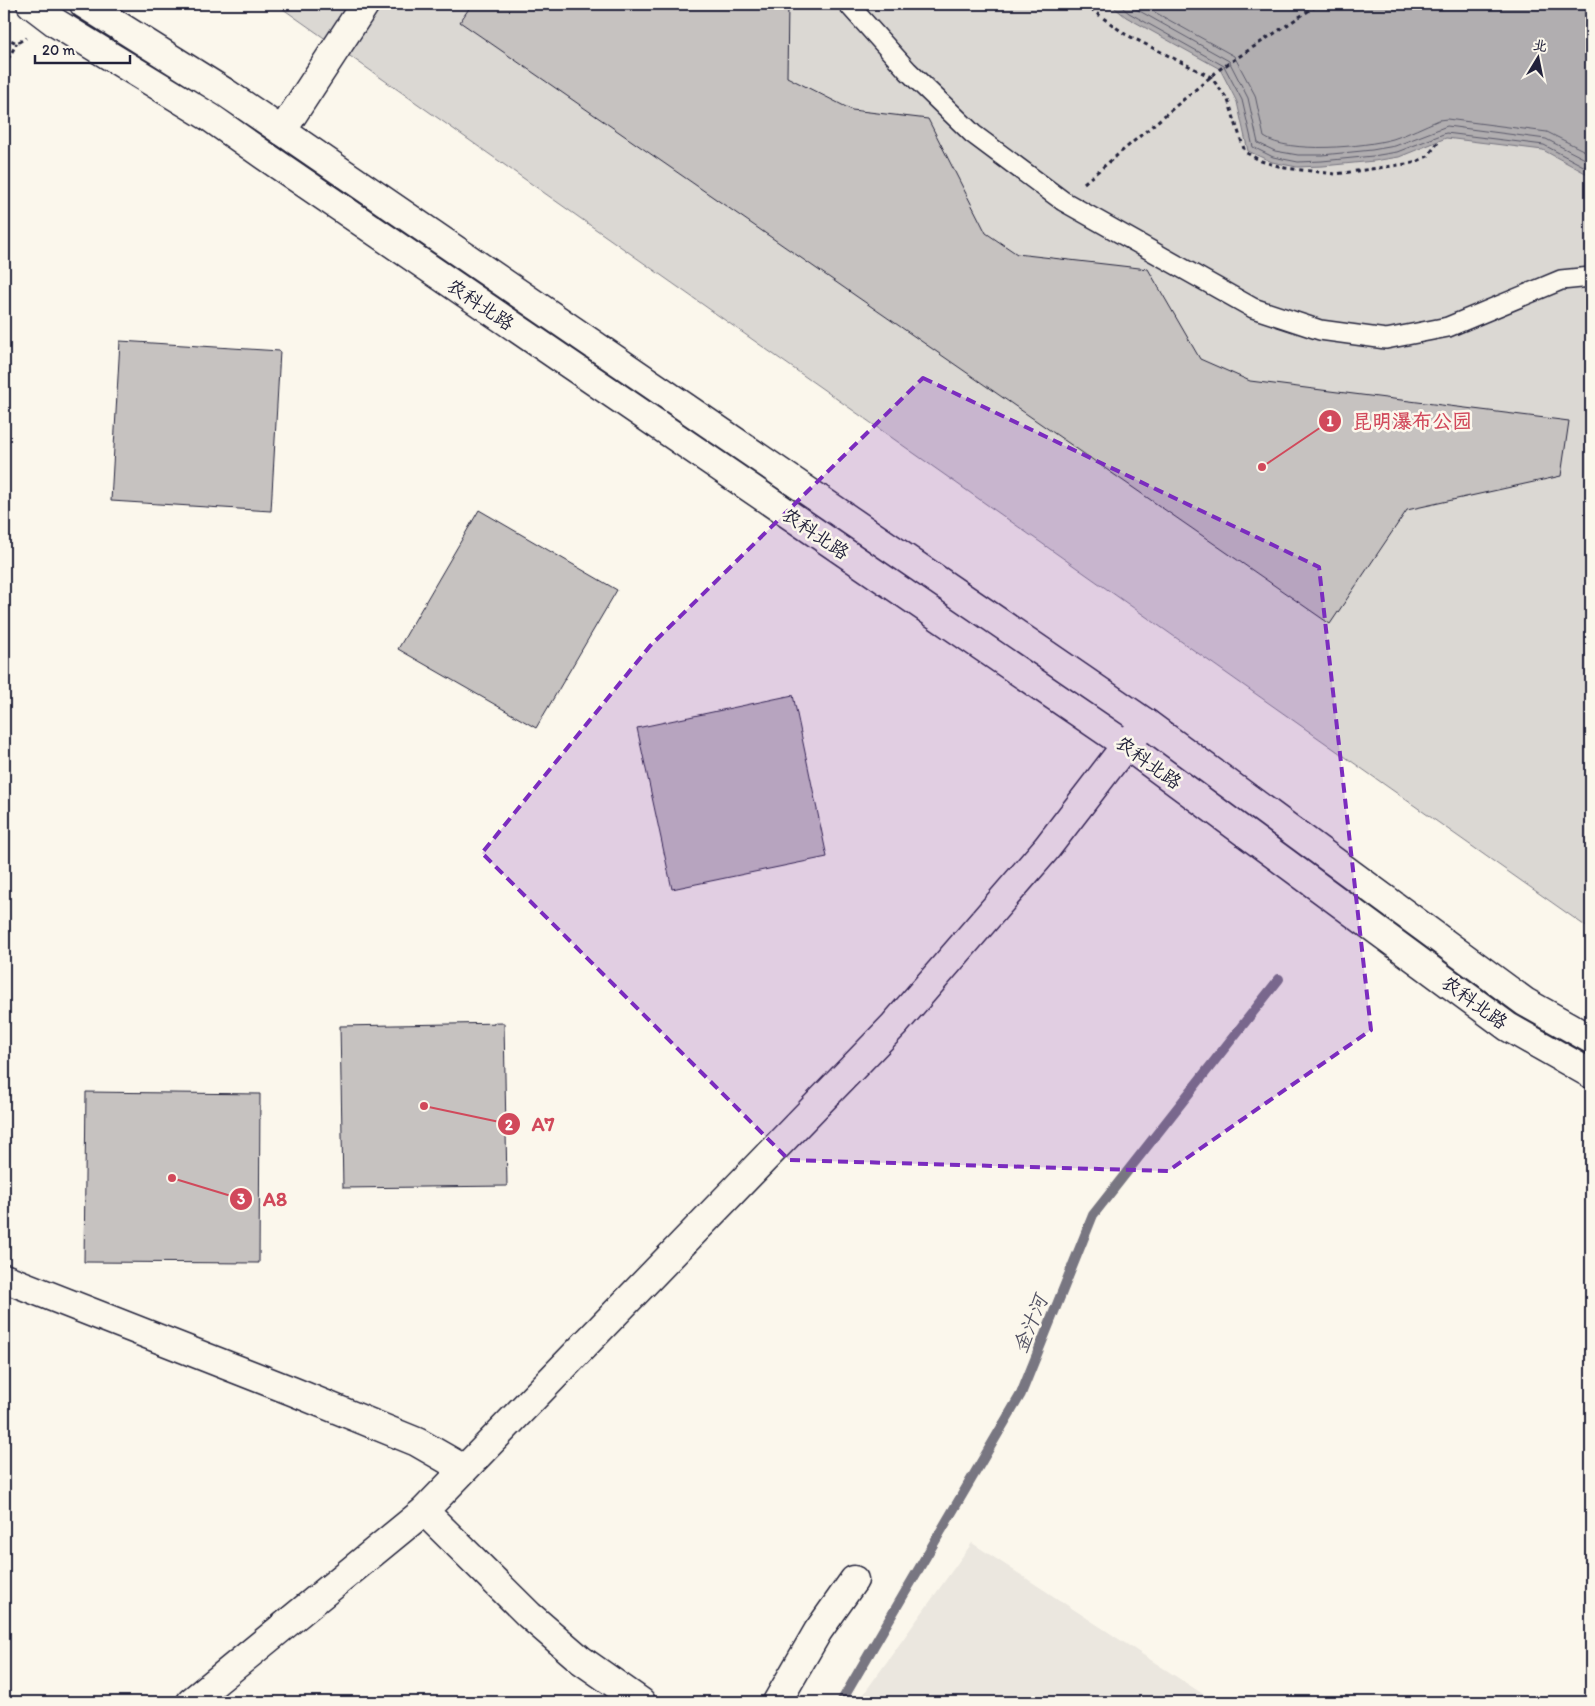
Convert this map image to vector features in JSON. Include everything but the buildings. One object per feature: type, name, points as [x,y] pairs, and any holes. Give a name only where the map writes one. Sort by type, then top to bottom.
[{"type":"main road","name":"农科北路","points":[[31,4],[56,23],[211,118],[1126,745],[1508,1027],[1591,1074]]},
{"type":"main road","name":"农科北路","points":[[84,4],[226,93],[1146,723],[1525,1002],[1591,1039]]},
{"type":"main road","points":[[282,131],[365,4]]},
{"type":"main road","points":[[191,1702],[424,1511],[894,1025],[1046,849],[1126,745],[1146,723]]},
{"type":"main road","points":[[4,1278],[417,1442],[464,1469]]},
{"type":"main road","points":[[424,1511],[529,1615],[581,1660],[641,1702]]},
{"type":"main road","points":[[777,1702],[818,1630],[854,1580]]},
{"type":"lane","points":[[848,4],[908,70],[974,134],[1063,201],[1253,308],[1320,330],[1386,339],[1448,327],[1561,280],[1591,277]]},
{"type":"path","points":[[1084,4],[1125,34],[1211,78],[1228,100],[1244,152],[1261,161],[1285,168],[1336,174],[1413,163],[1428,156],[1439,141]]},
{"type":"path","points":[[1063,201],[1220,69],[1318,4],[1322,4]]},
{"type":"path","points":[[4,66],[17,43]]},
{"type":"highlighted area","points":[[923,378],[1319,567],[1371,1030],[1168,1171],[789,1160],[482,853],[650,646]]},
{"type":"shaded area","points":[[276,4],[1591,4],[1591,930]]},
{"type":"shaded area","points":[[972,1543],[1215,1702],[858,1702]]},
{"type":"water","points":[[1110,4],[1591,4],[1591,176],[1543,150],[1446,138],[1399,157],[1374,161],[1297,167],[1272,162],[1248,151],[1237,102],[1220,69],[1126,17]]},
{"type":"waterway","name":"金汁河","points":[[841,1702],[1021,1394],[1093,1215],[1279,979]]},
{"type":"place","name":"昆明瀑布公园","points":[[1262,467]]},
{"type":"place","name":"A7","points":[[424,1106]]},
{"type":"place","name":"A8","points":[[172,1178]]}]
